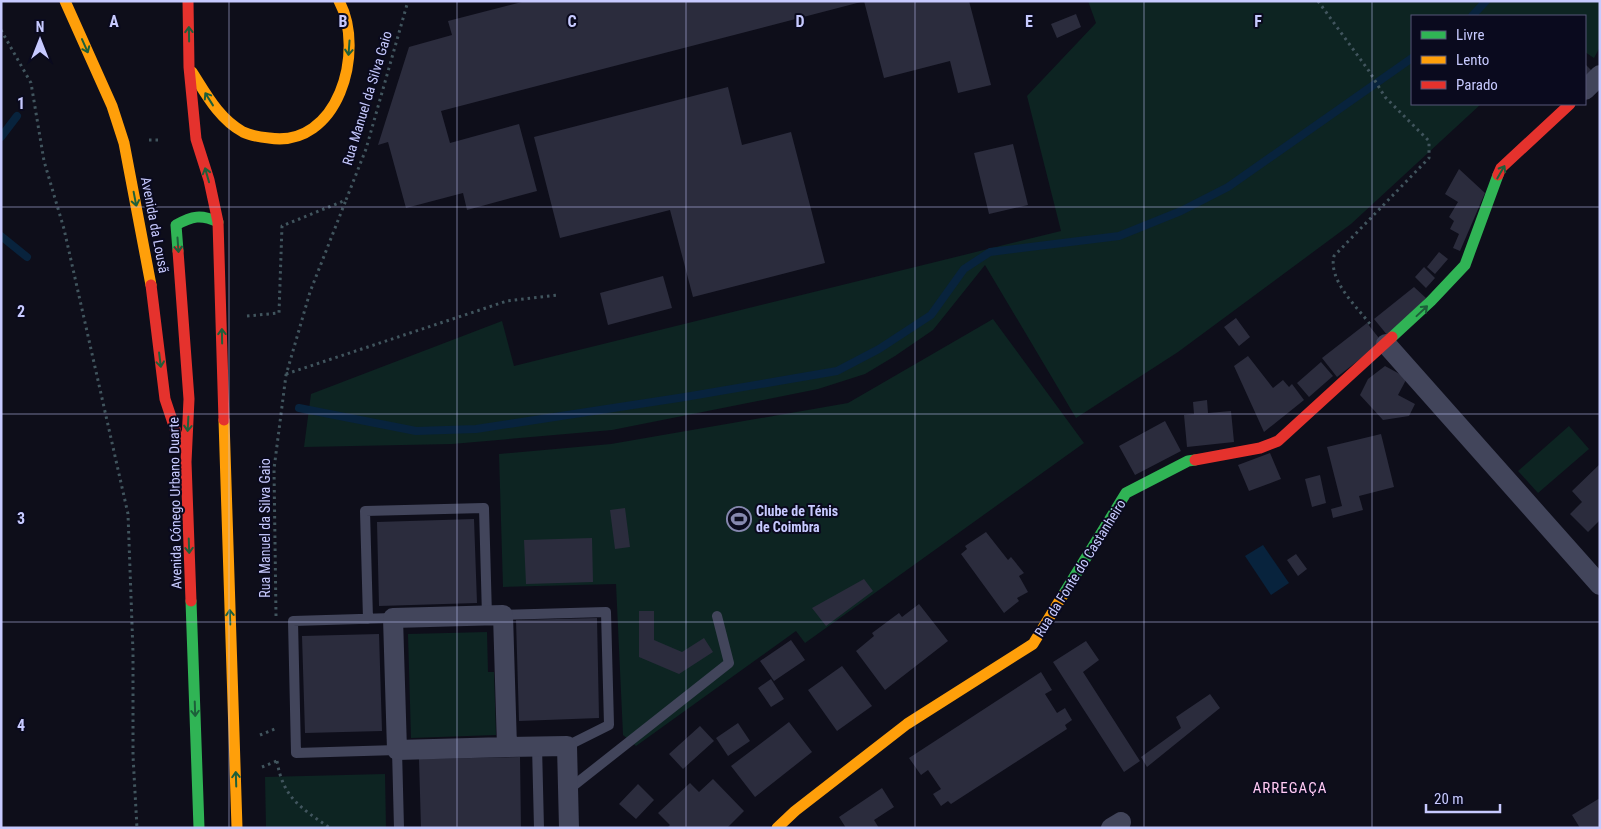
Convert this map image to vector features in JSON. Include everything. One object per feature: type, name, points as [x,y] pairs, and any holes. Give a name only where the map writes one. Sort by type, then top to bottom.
[{"type":"main road","name":"Avenida da Lousã","points":[[65,1],[112,106],[124,142],[152,290],[165,399],[186,462]]},
{"type":"main road","points":[[188,1],[189,67],[196,139],[209,180],[218,222],[237,828]]},
{"type":"main road","points":[[189,67],[216,111],[244,133],[270,139],[291,138],[310,130],[330,112],[342,92],[348,66],[351,33],[339,1]]},
{"type":"main road","name":"Rua da Fonte do Castanheiro","points":[[777,828],[796,810],[907,724],[1033,644],[1126,494],[1188,461],[1260,448],[1278,441],[1386,344],[1431,302],[1465,265],[1501,168],[1569,105]]},
{"type":"main road","name":"Avenida Cónego Urbano Duarte","points":[[199,828],[186,462],[189,399],[176,225],[190,216],[204,215],[218,222]]},
{"type":"street","points":[[1586,89],[1600,75]]},
{"type":"street","points":[[1386,344],[1600,585]]},
{"type":"street","points":[[507,747],[495,615],[394,618],[397,750],[567,746],[569,828]]},
{"type":"lane","points":[[368,619],[365,511],[484,508],[495,615],[606,612],[609,725],[567,746]]},
{"type":"lane","points":[[568,790],[729,663],[718,616]]},
{"type":"lane","points":[[394,618],[293,621],[296,753],[397,750],[399,828]]},
{"type":"lane","points":[[537,746],[539,828]]},
{"type":"path","name":"Rua Manuel da Silva Gaio","points":[[276,622],[274,468],[286,375],[310,292],[366,150],[408,1]]},
{"type":"path","points":[[1318,1],[1369,71],[1385,97],[1429,141],[1429,158],[1347,241],[1334,256],[1332,264],[1335,278],[1386,344]]},
{"type":"path","points":[[1,30],[31,83],[44,161],[64,229],[128,514],[137,828]]},
{"type":"path","points":[[242,317],[278,313],[282,226],[346,200]]},
{"type":"path","points":[[286,375],[507,302],[558,295]]},
{"type":"path","points":[[234,746],[280,727]]},
{"type":"path","points":[[259,768],[296,753]]},
{"type":"path","points":[[277,761],[285,789],[300,808],[330,828]]},
{"type":"green space","points":[[1088,1],[1600,1],[1600,47],[1594,58],[1586,53],[1586,15],[1411,15],[1411,105],[1480,105],[1351,224],[1178,352],[1076,418],[985,265],[933,330],[865,374],[818,389],[612,430],[452,444],[304,447],[311,394],[502,321],[514,366],[1061,231],[1027,96],[1096,23]]},
{"type":"green space","name":"Clube de Ténis de Coimbra","points":[[993,319],[1084,443],[805,643],[796,631],[636,746],[623,735],[616,584],[503,587],[499,454],[611,444],[848,403]]},
{"type":"green space","points":[[1569,426],[1589,449],[1538,493],[1518,471]]},
{"type":"green space","points":[[487,632],[488,672],[494,672],[496,735],[411,738],[408,634]]},
{"type":"green space","points":[[385,774],[386,828],[266,828],[265,777]]},
{"type":"water","points":[[1263,545],[1289,583],[1271,595],[1245,556]]},
{"type":"building","points":[[526,1],[861,2],[441,111],[450,143],[519,124],[537,191],[467,210],[463,193],[406,208],[388,142],[378,145],[409,47],[452,35],[448,21]]},
{"type":"building","points":[[864,1],[969,1],[991,85],[958,93],[950,61],[884,78]]},
{"type":"building","points":[[1076,14],[1081,27],[1057,38],[1051,24]]},
{"type":"building","points":[[1586,65],[1593,72],[1586,80]]},
{"type":"building","points":[[728,87],[742,145],[791,132],[825,263],[693,297],[670,210],[560,238],[534,137]]},
{"type":"building","points":[[1013,144],[1028,205],[989,214],[974,153]]},
{"type":"building","points":[[1459,169],[1485,193],[1460,251],[1453,248],[1459,234],[1450,229],[1454,221],[1449,217],[1458,202],[1445,194]]},
{"type":"building","points":[[1439,252],[1448,259],[1435,274],[1427,267]]},
{"type":"building","points":[[1424,267],[1435,278],[1426,288],[1415,277]]},
{"type":"building","points":[[663,276],[672,308],[608,325],[600,293]]},
{"type":"building","points":[[1414,287],[1426,298],[1388,336],[1374,319]]},
{"type":"building","points":[[1236,318],[1250,337],[1239,346],[1224,327]]},
{"type":"building","points":[[1367,323],[1382,342],[1337,377],[1322,358]]},
{"type":"building","points":[[1248,356],[1273,388],[1283,380],[1289,387],[1292,384],[1304,400],[1264,432],[1234,366]]},
{"type":"building","points":[[1321,362],[1333,376],[1309,397],[1297,383]]},
{"type":"building","points":[[1385,366],[1407,378],[1398,395],[1415,404],[1409,416],[1383,420],[1360,395],[1368,379]]},
{"type":"building","points":[[1207,400],[1208,413],[1231,411],[1234,442],[1187,447],[1184,415],[1194,414],[1193,402]]},
{"type":"building","points":[[1165,421],[1181,451],[1135,475],[1119,446]]},
{"type":"building","points":[[1381,434],[1394,487],[1359,496],[1363,510],[1333,518],[1331,509],[1342,506],[1327,447]]},
{"type":"building","points":[[1270,453],[1281,479],[1249,491],[1238,465]]},
{"type":"building","points":[[1600,464],[1600,520],[1588,532],[1570,514],[1582,502],[1572,491]]},
{"type":"building","points":[[1320,475],[1326,503],[1312,507],[1305,479]]},
{"type":"building","points":[[625,508],[630,547],[615,549],[610,510]]},
{"type":"building","points":[[474,519],[477,603],[379,606],[377,522]]},
{"type":"building","points":[[986,532],[1008,560],[1011,557],[1024,573],[1019,576],[1028,592],[1017,598],[1019,601],[1004,613],[961,554],[967,549],[965,546]]},
{"type":"building","points":[[592,538],[593,582],[526,584],[524,540]]},
{"type":"building","points":[[1296,554],[1307,569],[1298,576],[1287,560]]},
{"type":"building","points":[[864,579],[873,591],[826,626],[812,608]]},
{"type":"building","points":[[919,604],[948,641],[885,690],[856,651],[874,636],[872,633],[899,613],[902,617]]},
{"type":"building","points":[[639,611],[654,611],[654,640],[682,652],[704,638],[713,652],[679,674],[639,657]]},
{"type":"building","points":[[597,618],[599,718],[519,721],[516,620]]},
{"type":"building","points":[[379,634],[382,731],[305,733],[302,636]]},
{"type":"building","points":[[791,640],[805,660],[774,681],[760,661]]},
{"type":"building","points":[[1086,641],[1099,660],[1083,672],[1140,761],[1124,772],[1053,662]]},
{"type":"building","points":[[842,666],[872,706],[837,731],[808,690]]},
{"type":"building","points":[[1041,672],[1052,690],[1045,694],[1057,713],[1065,708],[1072,720],[1065,725],[1067,729],[951,804],[948,801],[941,806],[933,794],[941,789],[928,770],[921,775],[909,758]]},
{"type":"building","points":[[771,679],[784,699],[771,707],[758,688]]},
{"type":"building","points":[[1210,694],[1220,708],[1147,767],[1141,757],[1181,728],[1176,717]]},
{"type":"building","points":[[789,722],[812,752],[755,797],[731,766]]},
{"type":"building","points":[[738,723],[750,741],[728,756],[716,738]]},
{"type":"building","points":[[700,726],[714,741],[683,769],[669,754]]},
{"type":"building","points":[[520,757],[521,828],[421,828],[419,759]]},
{"type":"building","points":[[713,779],[744,811],[727,828],[667,828],[670,825],[658,813],[690,783],[699,792]]},
{"type":"building","points":[[638,784],[654,800],[636,819],[619,804]]},
{"type":"building","points":[[882,788],[894,807],[874,820],[879,828],[846,828],[839,817]]},
{"type":"building","points":[[1600,798],[1600,828],[1580,828],[1572,815]]},
{"type":"waterway","points":[[1473,15],[1486,1]]},
{"type":"waterway","points":[[299,408],[416,431],[476,429],[685,397],[837,371],[879,349],[931,315],[964,269],[990,252],[1119,236],[1181,211],[1228,187],[1411,59]]},
{"type":"waterway","points":[[1,137],[17,116]]},
{"type":"waterway","points":[[1,236],[27,257]]},
{"type":"traffic: fast","points":[[1392,337],[1431,301],[1465,265],[1498,175]]},
{"type":"traffic: fast","points":[[178,251],[176,225],[197,217],[218,222]]},
{"type":"traffic: fast","points":[[1063,595],[1126,493],[1188,461],[1195,460]]},
{"type":"traffic: fast","points":[[191,601],[199,828]]},
{"type":"traffic: slow","points":[[65,1],[112,106],[124,143],[151,285]]},
{"type":"traffic: slow","points":[[192,72],[220,113],[234,127],[243,132],[269,138],[293,137],[313,128],[329,113],[340,92],[347,69],[349,45],[347,22],[339,1]]},
{"type":"traffic: slow","points":[[224,420],[237,828]]},
{"type":"traffic: slow","points":[[777,828],[795,811],[907,724],[1033,644],[1063,595]]},
{"type":"traffic: jam","points":[[188,1],[189,67],[196,139],[209,180],[218,222],[224,420]]},
{"type":"traffic: jam","points":[[1498,175],[1501,168],[1569,105]]},
{"type":"traffic: jam","points":[[178,251],[189,399],[186,462],[191,601]]},
{"type":"traffic: jam","points":[[151,285],[165,399],[181,447]]},
{"type":"traffic: jam","points":[[1195,460],[1260,448],[1278,441],[1392,337]]},
{"type":"place","name":"Clube de Ténis de Coimbra","points":[[739,519]]},
{"type":"district","name":"ARREGAÇA","points":[[1290,788]]}]
